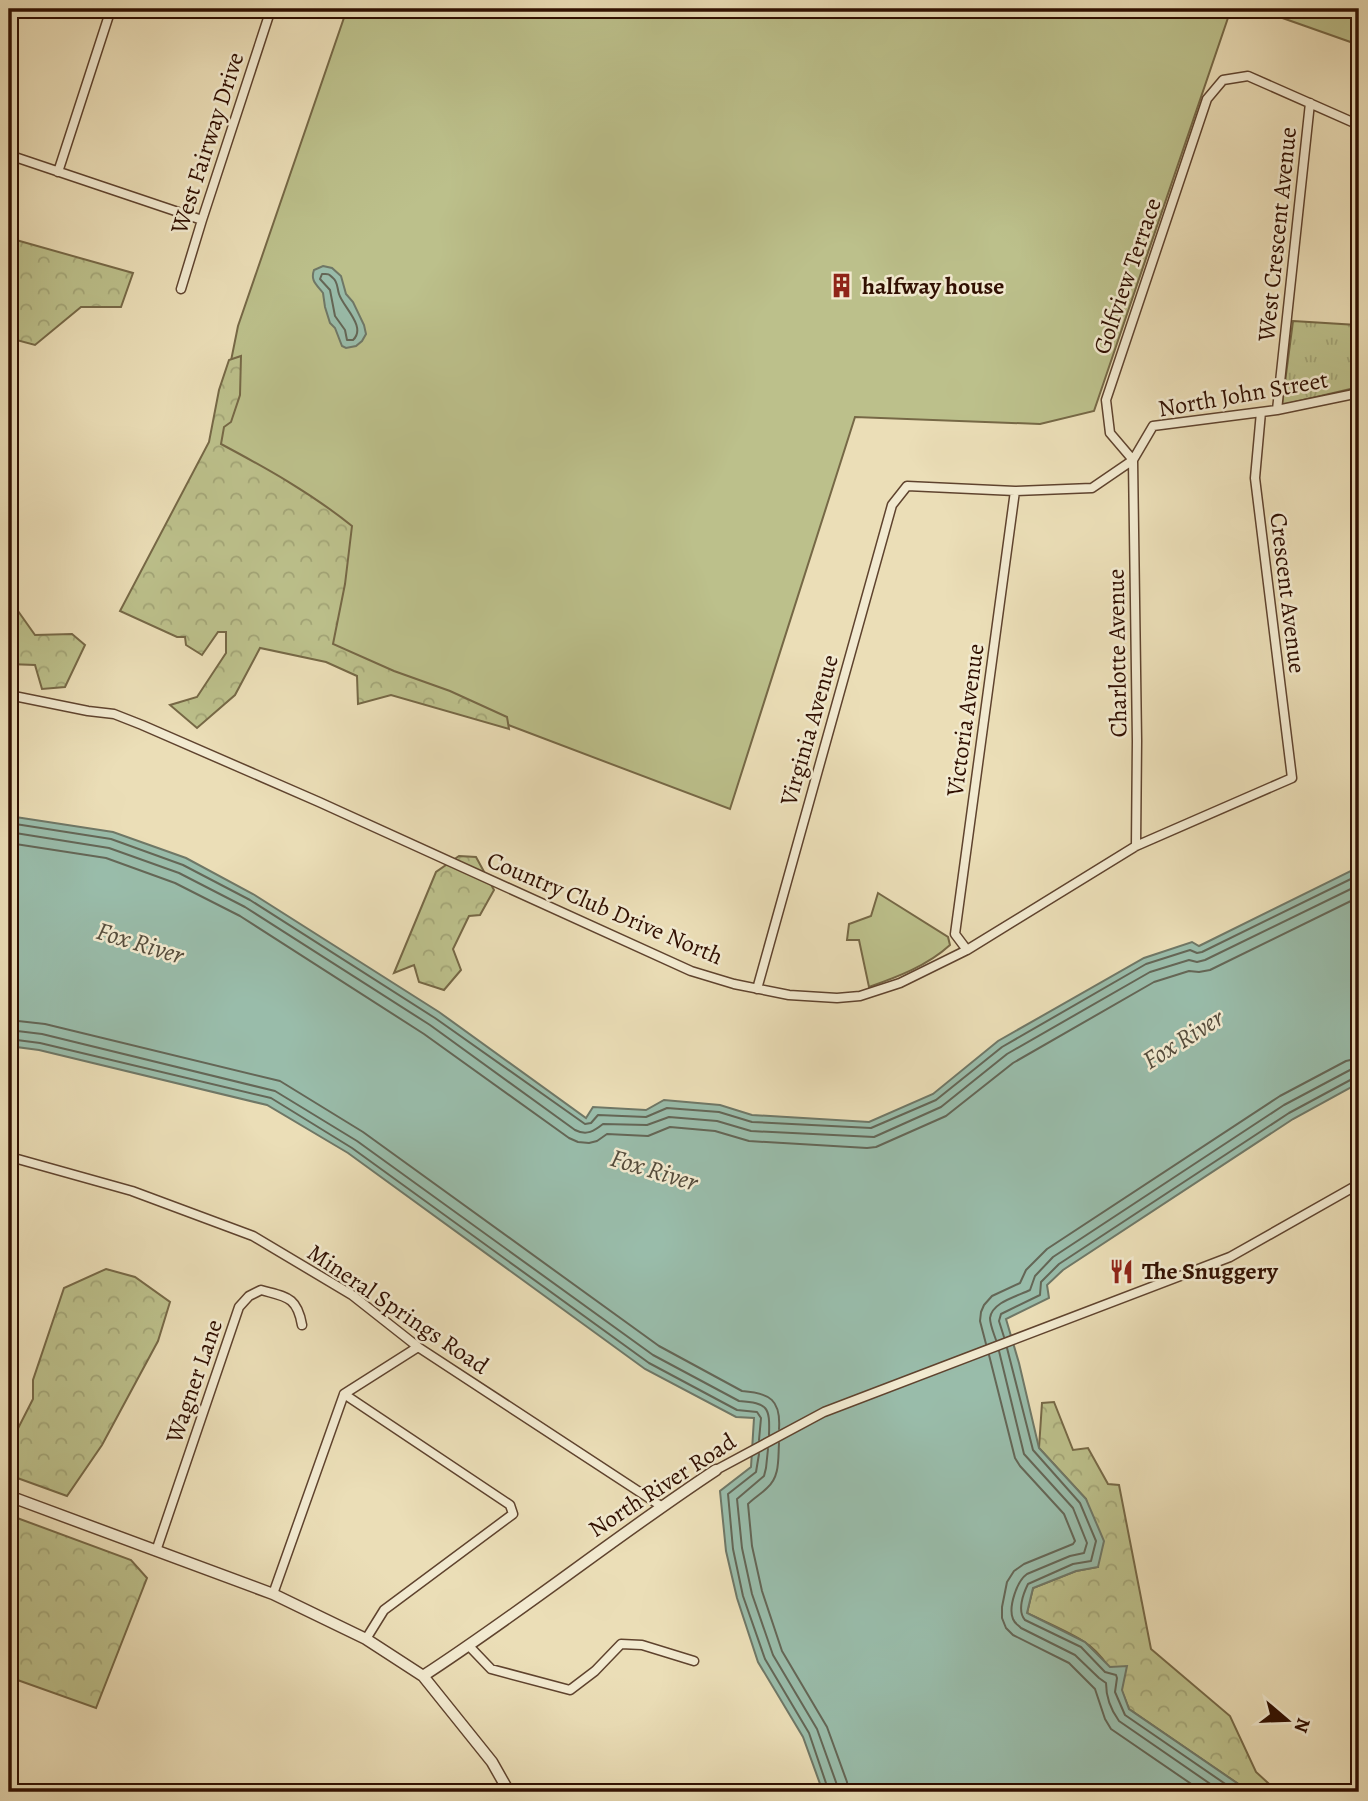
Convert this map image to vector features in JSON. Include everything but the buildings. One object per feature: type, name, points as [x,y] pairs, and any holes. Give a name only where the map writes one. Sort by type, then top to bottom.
[{"type":"street","points":[[58,172],[111,9]]},
{"type":"street","name":"West Fairway Drive","points":[[181,289],[271,9]]},
{"type":"street","name":"Golfview Terrace","points":[[1133,460],[1110,433],[1106,400],[1207,99],[1223,80],[1248,76],[1310,103]]},
{"type":"street","points":[[1310,103],[1359,124]]},
{"type":"street","name":"West Crescent Avenue","points":[[1277,410],[1310,103]]},
{"type":"street","points":[[9,155],[202,219]]},
{"type":"street","name":"North John Street","points":[[907,486],[1015,491],[1092,488],[1133,460],[1153,426],[1277,410],[1359,393]]},
{"type":"street","name":"Crescent Avenue","points":[[1261,412],[1255,478],[1292,778]]},
{"type":"street","name":"Charlotte Avenue","points":[[1133,460],[1138,741],[1136,846]]},
{"type":"street","name":"Virginia Avenue","points":[[757,989],[892,505],[907,486]]},
{"type":"street","name":"Victoria Avenue","points":[[967,950],[955,934],[1015,491]]},
{"type":"street","name":"Country Club Drive North","points":[[9,695],[114,714],[331,808],[658,958],[691,971],[757,989],[811,997],[860,996],[900,983],[967,950],[1136,846],[1292,778]]},
{"type":"street","name":"Mineral Springs Road","points":[[14,1158],[132,1191],[253,1236],[352,1295],[418,1347],[661,1506]]},
{"type":"street","name":"North River Road","points":[[423,1676],[469,1646],[661,1506],[716,1470],[824,1412],[1230,1257],[1359,1184]]},
{"type":"street","name":"Wagner Lane","points":[[156,1550],[239,1307],[249,1296],[261,1290],[282,1296],[294,1301],[302,1325]]},
{"type":"street","points":[[274,1594],[344,1394],[418,1347]]},
{"type":"street","points":[[344,1394],[510,1505],[513,1514],[384,1610],[366,1639]]},
{"type":"street","points":[[9,1496],[274,1594],[366,1639],[423,1676],[492,1762],[509,1792]]},
{"type":"street","points":[[469,1646],[491,1669],[570,1690],[621,1644],[642,1645],[694,1661]]},
{"type":"green space","points":[[347,9],[1231,9],[1094,411],[1040,424],[855,417],[730,809],[318,653],[214,459],[216,435],[238,326]]},
{"type":"green space","points":[[1257,9],[1359,9],[1359,45]]},
{"type":"green space","points":[[9,238],[133,273],[121,307],[81,307],[35,345],[9,338]]},
{"type":"green space","points":[[1293,321],[1357,325],[1359,387],[1282,405]]},
{"type":"green space","points":[[241,356],[240,395],[231,422],[224,427],[221,444],[304,492],[352,526],[345,584],[333,644],[507,717],[509,729],[391,695],[358,704],[357,676],[326,662],[260,648],[235,695],[197,728],[170,705],[197,697],[226,653],[226,632],[218,632],[202,655],[186,645],[185,637],[177,637],[120,611],[209,442],[219,390],[229,360]]},
{"type":"green space","points":[[18,611],[35,635],[72,634],[85,645],[65,687],[42,689],[35,665],[9,664],[9,614]]},
{"type":"green space","points":[[459,856],[476,857],[494,890],[480,915],[469,916],[453,949],[461,970],[444,990],[419,982],[414,965],[394,973],[436,872]]},
{"type":"green space","points":[[878,893],[948,937],[950,945],[922,965],[869,987],[859,940],[847,940],[849,924],[871,916]]},
{"type":"green space","points":[[106,1269],[135,1277],[170,1302],[158,1341],[102,1445],[67,1496],[9,1475],[9,1446],[33,1399],[33,1380],[64,1288]]},
{"type":"green space","points":[[1054,1402],[1073,1450],[1088,1448],[1108,1484],[1119,1485],[1151,1649],[1230,1716],[1256,1772],[1278,1792],[1250,1792],[1129,1709],[1111,1671],[1099,1654],[1069,1633],[1027,1613],[1033,1588],[1076,1571],[1098,1567],[1086,1499],[1039,1448],[1042,1403]]},
{"type":"green space","points":[[9,1515],[131,1560],[147,1578],[96,1708],[9,1677]]},
{"type":"water","points":[[323,266],[332,268],[341,276],[346,294],[364,325],[366,334],[356,346],[342,346],[335,328],[330,323],[323,293],[313,277],[314,270]]},
{"type":"water","name":"Fox River","points":[[9,816],[113,832],[186,858],[253,894],[439,1012],[586,1118],[593,1107],[646,1110],[664,1100],[720,1105],[752,1115],[869,1122],[933,1094],[998,1041],[1144,958],[1192,942],[1199,946],[1359,865],[1359,1083],[1293,1119],[1063,1270],[1047,1285],[1049,1298],[1006,1319],[1039,1448],[1086,1499],[1104,1541],[1098,1567],[1076,1571],[1033,1588],[1027,1613],[1085,1642],[1110,1667],[1127,1666],[1122,1690],[1129,1709],[1250,1792],[823,1792],[803,1737],[758,1662],[737,1598],[726,1551],[720,1491],[751,1467],[754,1418],[736,1417],[645,1369],[348,1153],[267,1105],[39,1050],[9,1046]]},
{"type":"place","name":"halfway house","points":[[842,286]]},
{"type":"place","name":"The Snuggery","points":[[1122,1271]]}]
